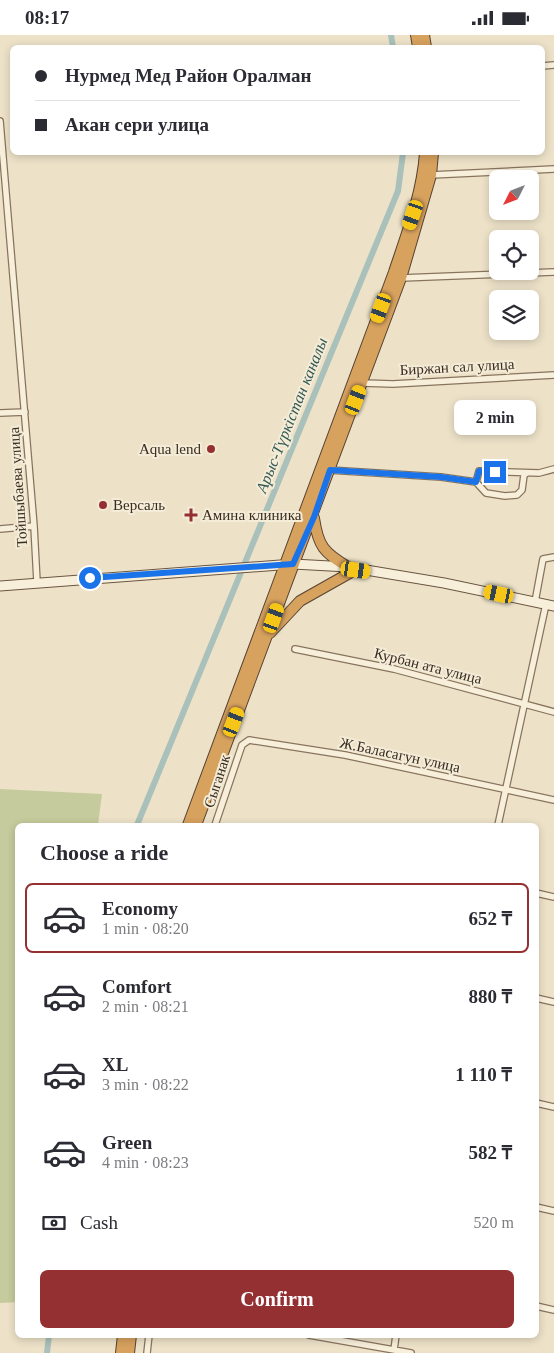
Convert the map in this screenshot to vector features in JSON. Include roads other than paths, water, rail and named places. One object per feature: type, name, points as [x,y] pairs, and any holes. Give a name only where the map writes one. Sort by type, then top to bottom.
[{"type":"highway","points":[[189,823],[289,565],[394,272],[413,215],[423,174],[425,155]]},
{"type":"highway","points":[[197,823],[267,635],[289,565],[314,517],[401,277],[421,217],[431,175],[433,155]]},
{"type":"highway","points":[[267,635],[286,619],[300,601],[351,568],[331,557],[319,543],[314,517]]},
{"type":"highway","points":[[121,1353],[123,1338]]},
{"type":"highway","points":[[129,1353],[131,1338]]},
{"type":"main road","points":[[0,586],[222,568],[289,565],[351,568],[444,583],[550,605]]},
{"type":"street","name":"Тойшыбаева улица","points":[[0,121],[25,412],[37,582]]},
{"type":"street","points":[[431,175],[554,169]]},
{"type":"street","points":[[401,277],[554,272]]},
{"type":"street","name":"Биржан сал улица","points":[[362,383],[393,384],[554,375]]},
{"type":"street","points":[[0,413],[25,412]]},
{"type":"street","points":[[476,482],[479,471],[538,473],[554,469]]},
{"type":"street","points":[[330,470],[441,477],[476,482],[486,493],[505,497],[517,495],[522,490],[524,475],[527,473]]},
{"type":"street","points":[[0,529],[34,526]]},
{"type":"street","points":[[535,602],[543,559],[554,557]]},
{"type":"street","points":[[498,823],[523,705],[550,605]]},
{"type":"street","name":"Курбан ата улица","points":[[295,649],[394,669],[554,712]]},
{"type":"street","name":"Ж.Баласагун улица","points":[[242,745],[246,741],[254,740],[554,800]]},
{"type":"street","name":"Сыганак","points":[[216,823],[242,745]]},
{"type":"street","points":[[539,894],[554,897]]},
{"type":"street","points":[[539,999],[554,1002]]},
{"type":"street","points":[[539,1104],[554,1107]]},
{"type":"street","points":[[539,1208],[554,1211]]},
{"type":"street","points":[[539,1307],[554,1310]]},
{"type":"street","points":[[147,1353],[149,1338]]},
{"type":"street","points":[[326,1338],[411,1353]]},
{"type":"street","points":[[394,1350],[396,1338]]},
{"type":"waterway","name":"Арыс-Түркістан каналы","points":[[391,35],[393,45]]},
{"type":"waterway","name":"Арыс-Түркістан каналы","points":[[138,823],[398,191],[403,155]]},
{"type":"waterway","name":"Арыс-Түркістан каналы","points":[[47,1353],[49,1338]]},
{"type":"place","name":"Aqua lend","points":[[211,449]]},
{"type":"place","name":"Версаль","points":[[103,505]]},
{"type":"place","name":"Амина клиника","points":[[191,515]]}]
